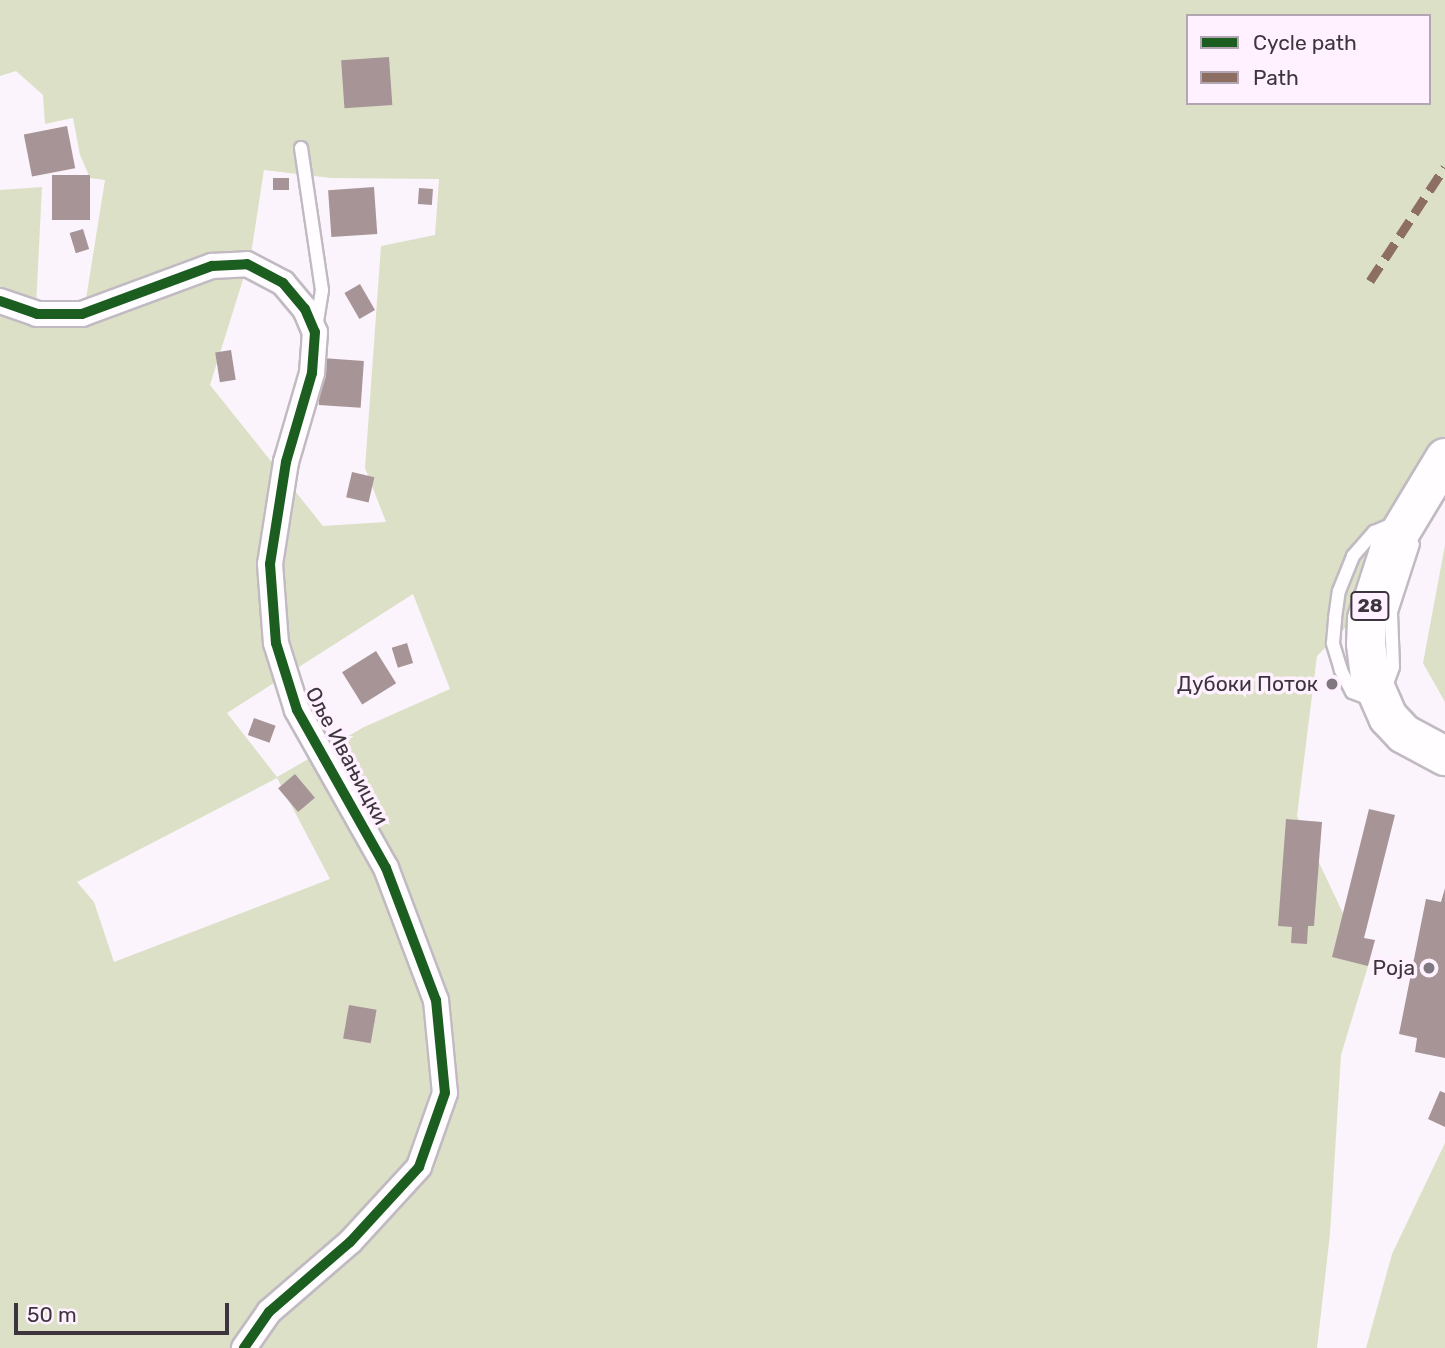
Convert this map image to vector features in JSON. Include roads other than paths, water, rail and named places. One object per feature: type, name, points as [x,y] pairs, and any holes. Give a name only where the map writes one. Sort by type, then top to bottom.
[{"type":"main road","name":"28","points":[[1445,458],[1389,551],[1367,619],[1370,676],[1378,700],[1404,734],[1445,756]]},
{"type":"street","points":[[0,301],[37,314],[82,314],[212,266],[247,264],[283,283],[305,309],[315,332]]},
{"type":"street","name":"Оље Ивањицки","points":[[244,1348],[269,1311],[349,1242],[419,1167],[445,1093],[436,1000],[386,867],[297,710],[276,643],[270,564],[286,462],[312,373],[315,332]]},
{"type":"lane","points":[[301,148],[322,290],[321,315],[315,332]]},
{"type":"lane","points":[[1378,700],[1393,667],[1391,612],[1398,583],[1445,471]]},
{"type":"place","name":"Дубоки Поток","points":[[1332,684]]},
{"type":"place","name":"Роја","points":[[1429,968]]}]
